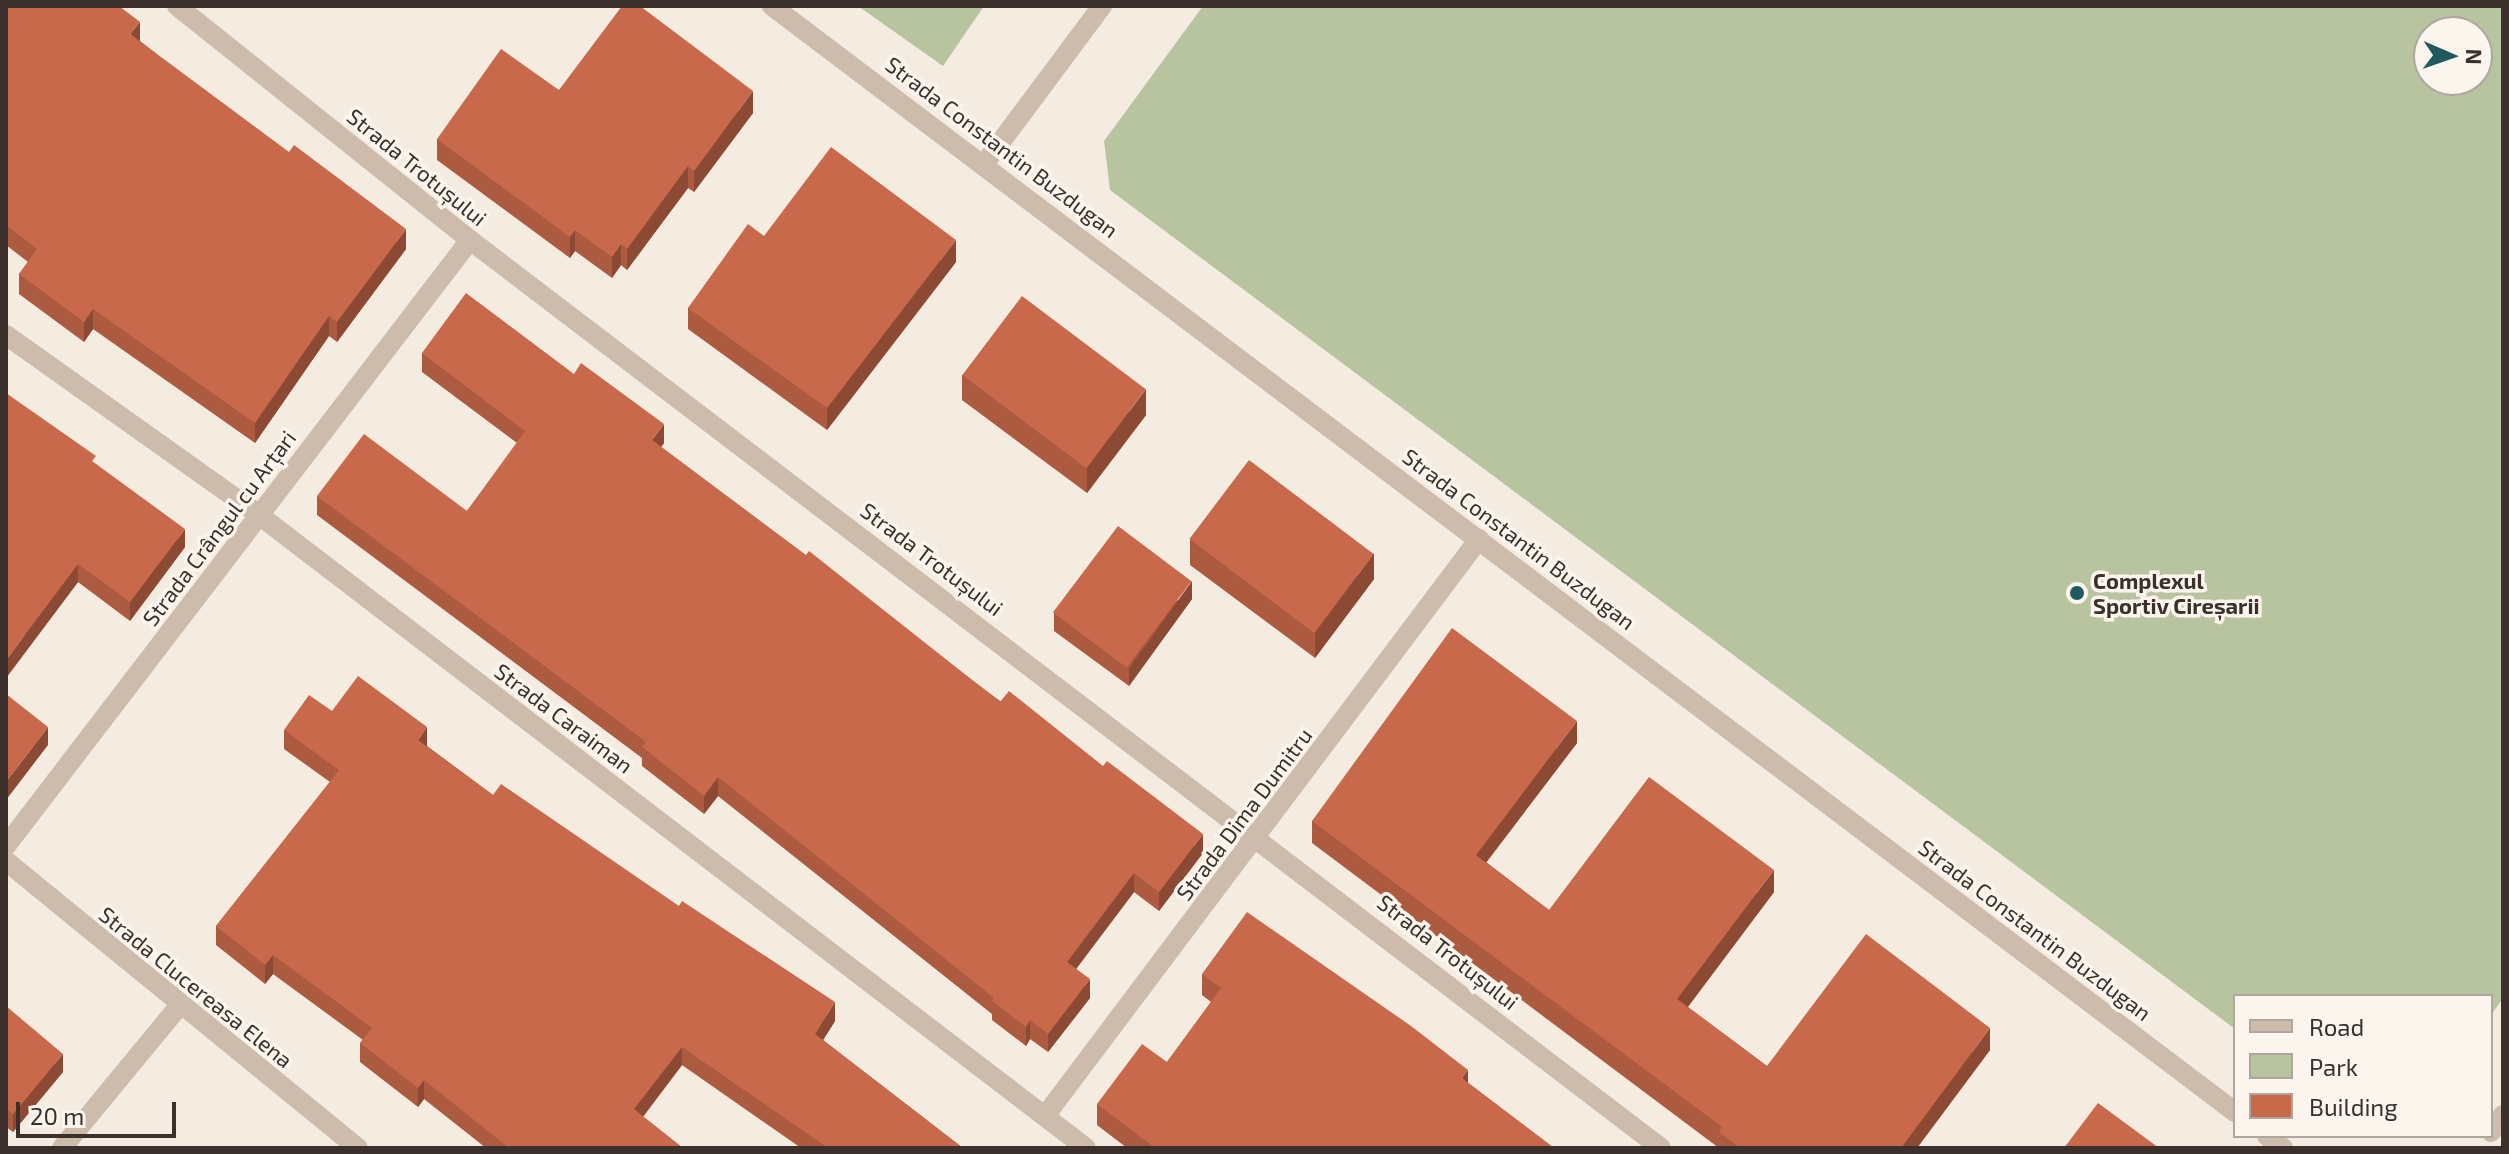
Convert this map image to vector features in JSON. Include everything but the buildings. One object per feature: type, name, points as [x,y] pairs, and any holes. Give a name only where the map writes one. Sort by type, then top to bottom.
[{"type":"street","name":"Strada Trotușului","points":[[177,6],[204,14],[470,240],[1259,836],[1661,1148]]},
{"type":"street","name":"Strada Constantin Buzdugan","points":[[772,6],[985,163],[2233,1110]]},
{"type":"street","points":[[985,163],[1102,6]]},
{"type":"street","name":"Strada Crângul cu Arțari","points":[[6,846],[470,240]]},
{"type":"street","name":"Strada Caraiman","points":[[6,335],[259,515],[1086,1148]]},
{"type":"street","name":"Strada Dima Dumitru","points":[[1045,1116],[1259,836],[1479,539]]},
{"type":"street","name":"Strada Clucereasa Elena","points":[[6,861],[179,1006],[358,1148]]},
{"type":"street","points":[[62,1148],[179,1006]]},
{"type":"green space","points":[[858,6],[984,6],[943,66]]},
{"type":"green space","name":"Complexul Sportiv Cireșarii","points":[[1203,6],[2503,6],[2503,998],[2493,1012],[2493,994],[2233,994],[2233,1028],[1110,190],[1104,141]]},
{"type":"place","name":"Complexul Sportiv Cireșarii","points":[[2077,593]]}]
